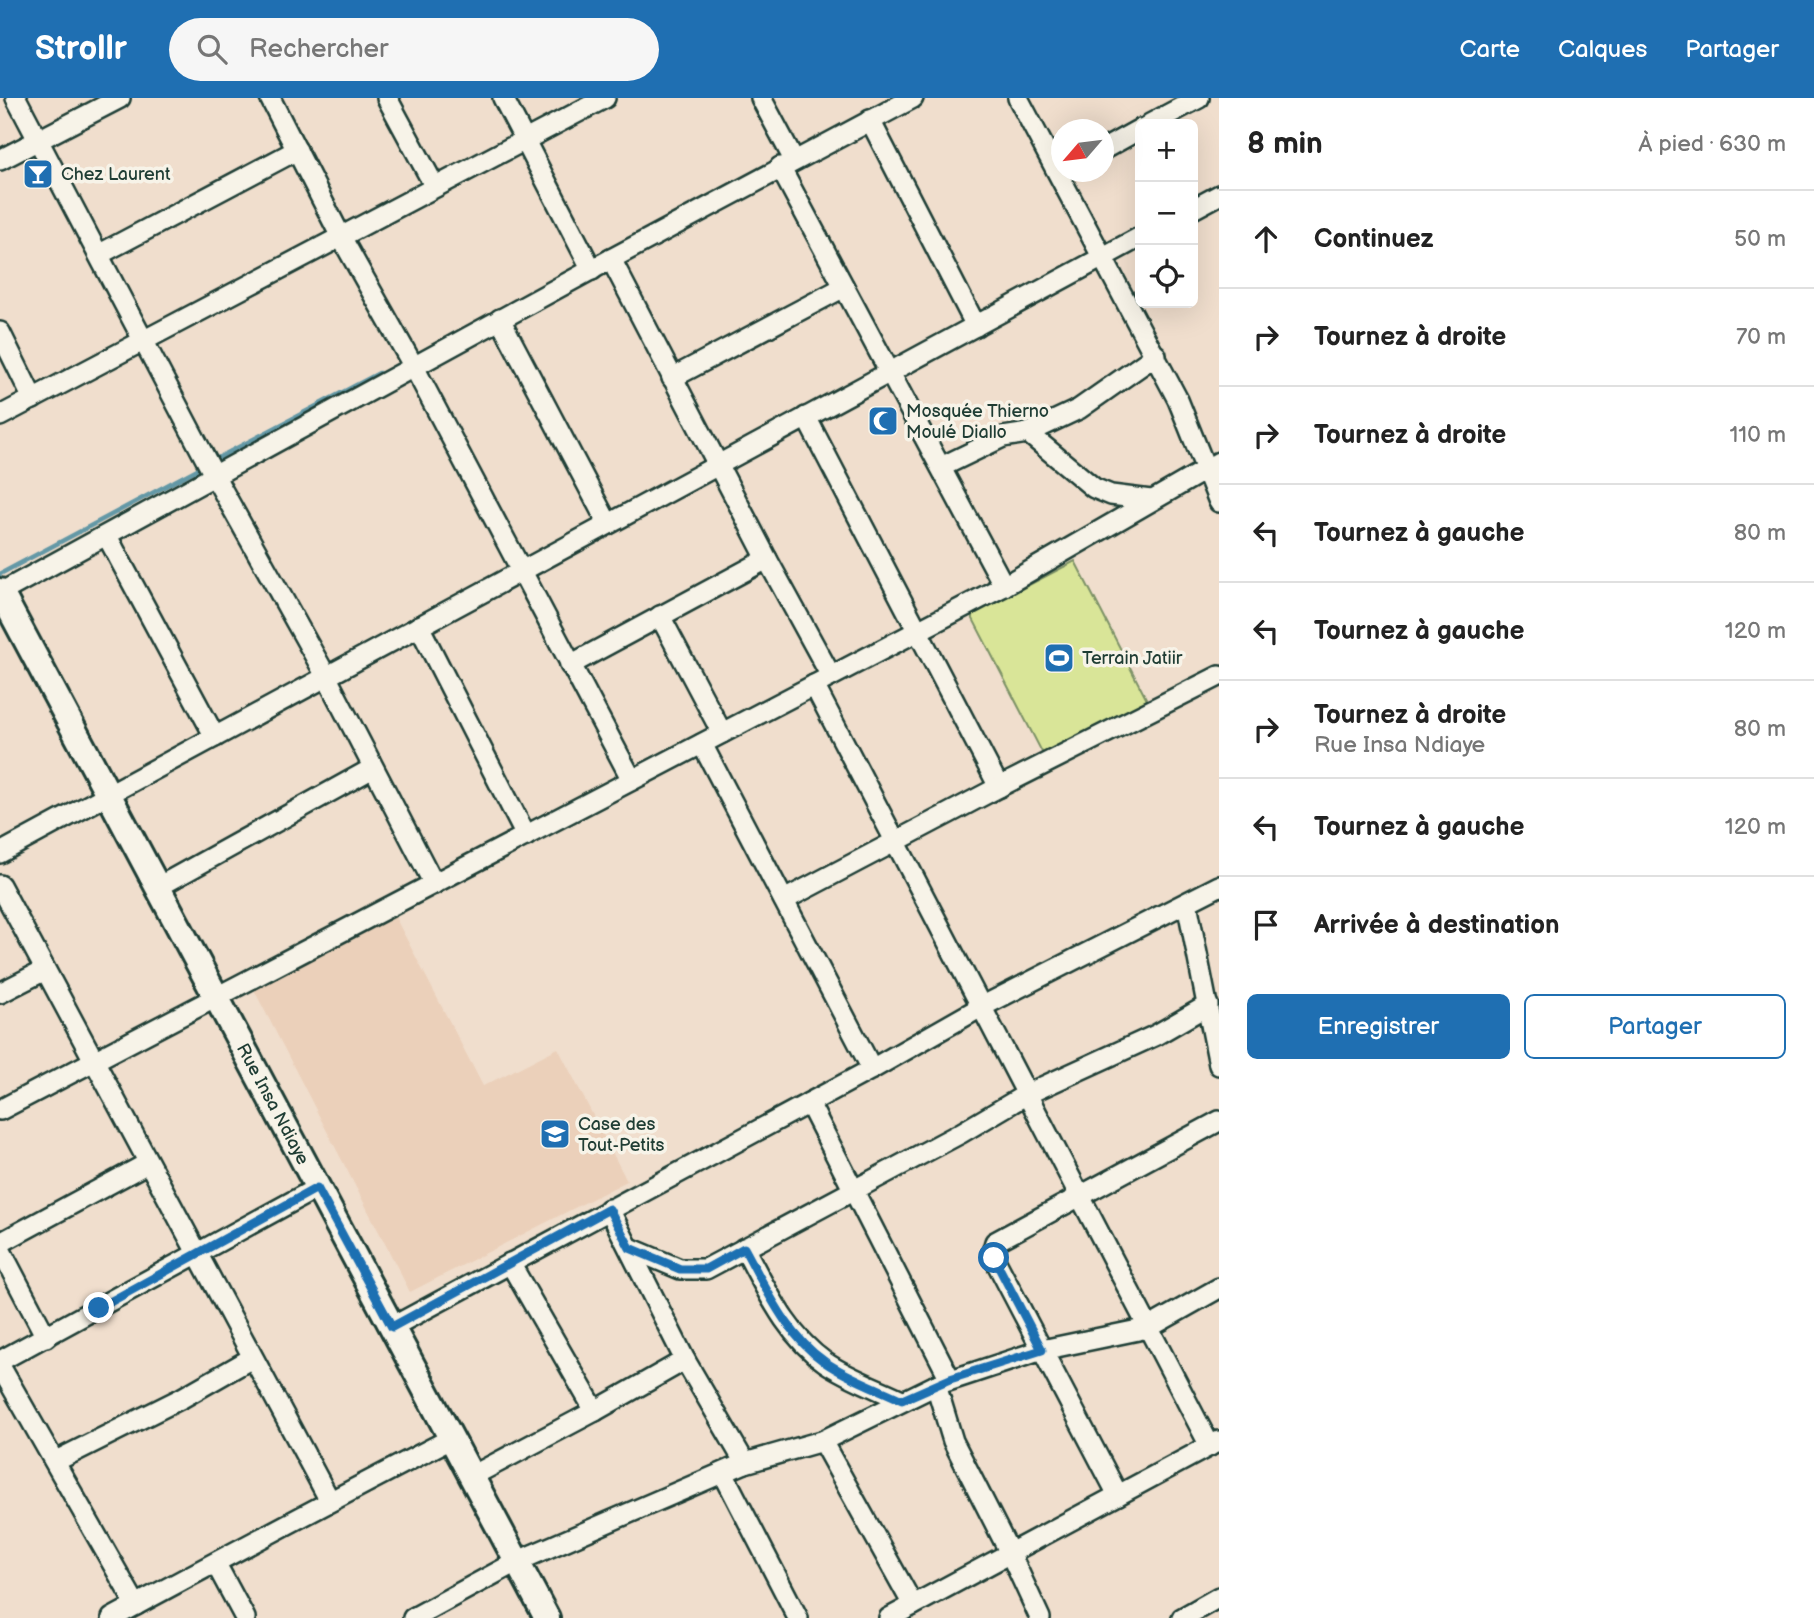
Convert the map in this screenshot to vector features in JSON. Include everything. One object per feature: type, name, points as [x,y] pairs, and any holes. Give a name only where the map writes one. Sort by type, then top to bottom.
[{"type":"main road","name":"Rue Insa Ndiaye","points":[[0,592],[111,795],[547,1618]]},
{"type":"street","points":[[16,98],[215,477],[326,676],[434,884]]},
{"type":"street","points":[[0,160],[120,98]]},
{"type":"street","points":[[270,98],[341,237],[414,367],[632,780]]},
{"type":"street","points":[[387,98],[435,187]]},
{"type":"street","points":[[503,98],[592,270]]},
{"type":"street","points":[[0,416],[604,98]]},
{"type":"street","points":[[761,98],[787,164],[844,287],[1004,586]]},
{"type":"street","points":[[0,592],[107,536],[500,319],[913,98]]},
{"type":"street","points":[[1018,98],[1051,156]]},
{"type":"street","points":[[1159,119],[1199,98]]},
{"type":"street","points":[[870,120],[976,326]]},
{"type":"street","points":[[1114,143],[1135,132]]},
{"type":"street","points":[[100,254],[297,150]]},
{"type":"street","points":[[1065,182],[1212,466],[1219,502]]},
{"type":"street","points":[[1198,206],[1219,195]]},
{"type":"street","points":[[0,853],[1135,240]]},
{"type":"street","points":[[611,259],[767,559],[895,841],[1148,1328],[1214,1443],[889,1618]]},
{"type":"street","points":[[672,378],[844,287]]},
{"type":"street","points":[[500,319],[608,524]]},
{"type":"street","points":[[0,332],[33,399]]},
{"type":"street","points":[[941,467],[1003,437],[1028,433],[1079,409],[1156,355]]},
{"type":"street","points":[[806,417],[999,787]]},
{"type":"street","points":[[1028,433],[1094,488],[1111,495],[1151,500]]},
{"type":"street","points":[[0,1110],[1004,586],[1212,466]]},
{"type":"street","points":[[107,536],[215,737]]},
{"type":"street","points":[[570,664],[767,559]]},
{"type":"street","points":[[660,616],[722,733]]},
{"type":"street","points":[[419,626],[526,835]]},
{"type":"street","points":[[784,900],[1219,676]]},
{"type":"street","points":[[702,744],[872,1069]]},
{"type":"street","points":[[158,887],[373,768]]},
{"type":"street","points":[[0,885],[330,1501]]},
{"type":"street","points":[[392,1327],[872,1069],[981,1007],[1219,886]]},
{"type":"street","points":[[1187,903],[1219,1065]]},
{"type":"street","points":[[0,993],[45,970]]},
{"type":"street","points":[[630,1248],[680,1269],[706,1269],[961,1133],[1027,1094],[1156,1035],[1208,1005]]},
{"type":"street","points":[[809,1103],[855,1189],[943,1382],[953,1441],[1040,1618]]},
{"type":"street","points":[[1118,1495],[994,1258],[992,1249],[995,1242],[1219,1121]]},
{"type":"street","points":[[0,1243],[148,1163]]},
{"type":"street","points":[[136,1605],[0,1364],[317,1188]]},
{"type":"street","points":[[609,1209],[685,1360],[745,1463]]},
{"type":"street","points":[[744,1248],[788,1325],[807,1347],[839,1371],[902,1400]]},
{"type":"street","points":[[0,1249],[46,1337]]},
{"type":"street","points":[[509,1263],[595,1411]]},
{"type":"street","points":[[412,1618],[518,1561],[745,1463],[822,1441],[943,1382],[1042,1350],[1148,1328],[1219,1288]]},
{"type":"street","points":[[56,1461],[182,1398],[252,1358]]},
{"type":"street","points":[[472,1476],[685,1360]]},
{"type":"street","points":[[112,1618],[452,1438]]},
{"type":"street","points":[[822,1441],[913,1605]]},
{"type":"street","points":[[723,1473],[797,1618]]},
{"type":"street","points":[[216,1564],[245,1618]]},
{"type":"street","points":[[1182,1618],[1219,1597]]},
{"type":"shaded area","points":[[393,913],[483,1086],[558,1048],[627,1181],[410,1292],[252,986]]},
{"type":"green space","name":"Terrain Jatiir","points":[[1075,561],[1148,702],[1044,756],[971,615]]},
{"type":"waterway","points":[[214,460],[379,373]]},
{"type":"waterway","points":[[0,574],[203,466]]},
{"type":"place","name":"Chez Laurent","points":[[38,174]]},
{"type":"place","name":"Mosquée Thierno Moulé Diallo","points":[[883,421]]},
{"type":"place","name":"Terrain Jatiir","points":[[1059,658]]},
{"type":"place","name":"Case des Tout-Petits","points":[[555,1134]]},
{"type":"route","points":[[99,1308],[317,1188],[392,1327],[609,1209],[630,1248],[680,1269],[706,1269],[744,1248],[788,1325],[807,1347],[839,1371],[902,1400],[950,1379],[1042,1350],[994,1258]]}]
